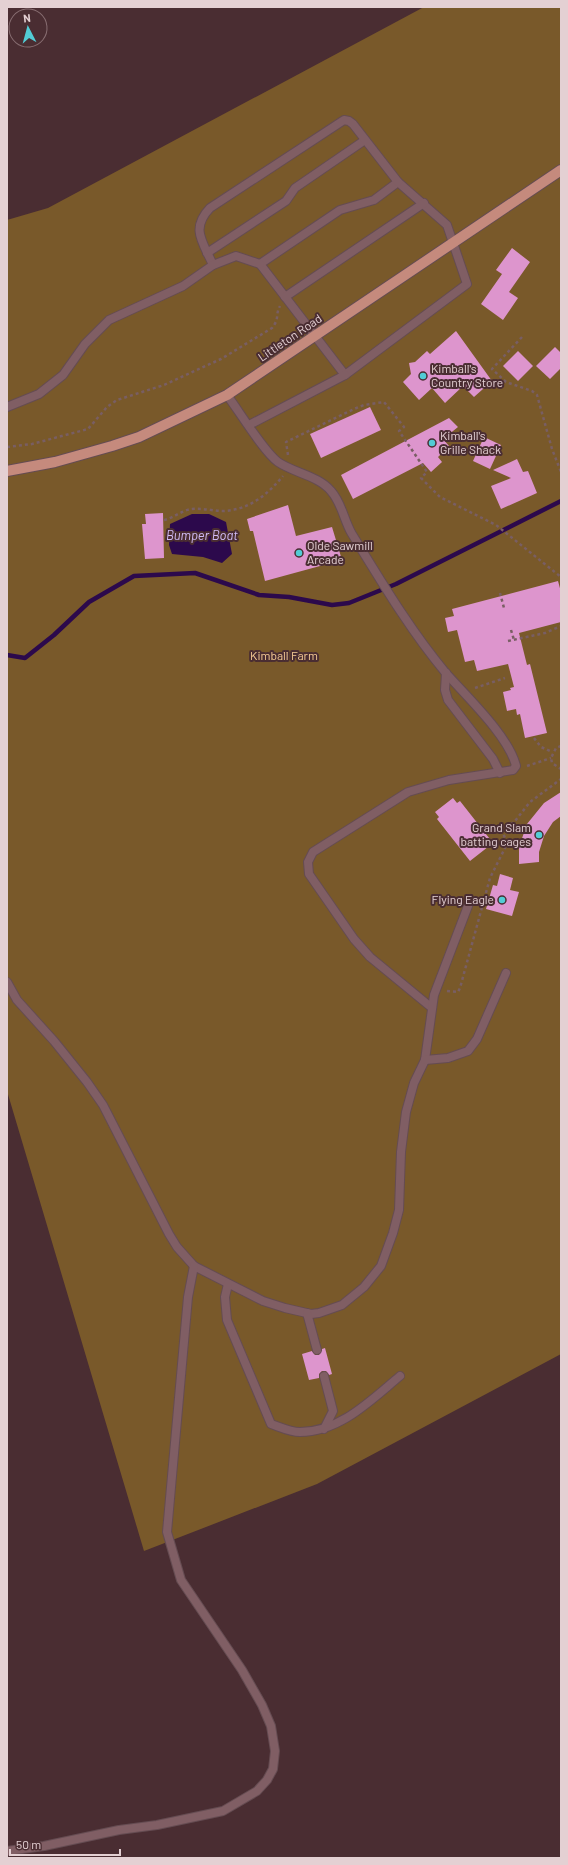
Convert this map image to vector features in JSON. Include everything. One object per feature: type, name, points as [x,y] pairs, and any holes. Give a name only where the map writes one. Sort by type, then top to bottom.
[{"type":"main road","name":"Littleton Road","points":[[7,471],[70,458],[139,437],[227,395],[561,170]]},
{"type":"lane","points":[[213,265],[199,234],[198,225],[202,217],[210,208],[344,120],[353,124],[398,182],[424,203],[447,225],[467,284],[345,375],[249,425]]},
{"type":"lane","points":[[208,253],[286,201],[295,188],[365,140]]},
{"type":"lane","points":[[260,264],[340,210],[374,200],[398,182]]},
{"type":"lane","points":[[285,297],[424,203]]},
{"type":"lane","points":[[7,407],[39,394],[63,376],[85,344],[109,320],[183,286],[213,265],[236,256],[260,264],[345,375]]},
{"type":"lane","points":[[227,395],[272,457],[289,469],[321,483],[331,490],[350,530],[404,616],[446,673],[485,716],[509,749],[516,766],[513,770],[449,780],[408,792],[351,826],[313,852],[310,857],[309,874],[354,939],[370,957],[432,1008]]},
{"type":"lane","points":[[446,673],[446,690],[448,700],[493,759],[500,773]]},
{"type":"lane","points":[[7,982],[17,1000],[54,1041],[87,1082],[103,1105],[177,1248],[194,1266],[263,1301],[307,1313],[319,1313],[330,1310],[350,1300],[372,1277],[386,1257],[399,1210],[401,1152],[406,1112],[414,1083],[425,1060],[436,989],[468,906]]},
{"type":"lane","points":[[425,1060],[448,1058],[468,1051],[477,1039],[506,972]]},
{"type":"lane","points":[[7,1852],[44,1846],[119,1830],[157,1825],[224,1811],[257,1791],[267,1780],[273,1769],[274,1745],[271,1726],[262,1705],[242,1670],[181,1580],[167,1532],[188,1298],[194,1266]]},
{"type":"lane","points":[[228,1284],[225,1297],[227,1320],[271,1424],[289,1431],[300,1432],[324,1429],[353,1414],[400,1376]]},
{"type":"lane","points":[[307,1313],[317,1350]]},
{"type":"lane","points":[[324,1376],[333,1412],[324,1429]]},
{"type":"path","points":[[7,447],[32,444],[88,429],[107,406],[117,400],[164,385],[221,359],[272,328],[278,321],[278,310],[285,297]]},
{"type":"path","points":[[522,337],[492,369],[506,382],[532,391],[537,395],[552,449],[561,472]]},
{"type":"path","points":[[164,520],[187,510],[232,510],[258,501],[271,491],[289,469],[286,442],[354,409],[364,405],[384,402],[404,428],[399,431],[427,472],[421,478],[440,497],[496,525],[512,536],[561,577]]},
{"type":"path","points":[[500,593],[504,608]]},
{"type":"path","points":[[508,641],[545,633],[561,626]]},
{"type":"path","points":[[511,630],[514,640]]},
{"type":"path","points":[[462,690],[504,678]]},
{"type":"path","points":[[534,738],[541,747],[552,752]]},
{"type":"path","points":[[561,746],[552,752],[551,758],[552,763],[561,769]]},
{"type":"path","points":[[513,770],[551,758]]},
{"type":"path","points":[[436,989],[454,993],[458,992],[490,878],[505,848],[506,840],[502,831],[515,821],[530,802],[561,779]]},
{"type":"green space","name":"Kimball Farm","points":[[424,7],[561,7],[561,1354],[317,1484],[144,1551],[7,1091],[7,220],[48,208]]},
{"type":"water","name":"Bumper Boat","points":[[192,514],[209,514],[226,522],[232,554],[222,563],[203,557],[172,554],[169,545],[170,524]]},
{"type":"building","points":[[512,248],[530,262],[509,292],[518,298],[503,320],[481,304],[502,274],[496,270]]},
{"type":"building","points":[[456,331],[492,381],[474,397],[463,386],[445,403],[432,388],[419,400],[403,382],[411,374],[409,363],[415,362],[427,351],[430,354]]},
{"type":"building","points":[[555,347],[561,353],[561,368],[550,379],[536,366]]},
{"type":"building","points":[[518,351],[533,366],[518,381],[503,366]]},
{"type":"building","points":[[370,407],[381,430],[321,458],[310,434]]},
{"type":"building","points":[[449,418],[458,427],[443,439],[449,446],[438,457],[442,462],[431,472],[423,463],[353,499],[341,475]]},
{"type":"building","points":[[484,437],[501,445],[490,469],[473,461]]},
{"type":"building","points":[[517,459],[523,472],[528,471],[537,493],[501,509],[491,486],[511,478],[493,470]]},
{"type":"building","name":"Olde Sawmill Arcade","points":[[288,505],[296,536],[332,527],[342,560],[265,581],[253,531],[250,531],[247,519]]},
{"type":"building","points":[[163,513],[164,558],[145,559],[142,524],[146,524],[145,514]]},
{"type":"building","points":[[558,581],[561,592],[561,622],[519,633],[527,665],[530,664],[547,733],[525,738],[520,714],[517,715],[516,709],[507,711],[503,692],[511,690],[510,688],[514,687],[508,664],[477,671],[474,660],[465,662],[457,630],[448,632],[445,618],[454,616],[452,609]]},
{"type":"building","points":[[561,792],[561,816],[553,822],[544,836],[539,852],[539,862],[519,864],[519,847],[527,824],[544,803]]},
{"type":"building","points":[[453,798],[457,803],[460,801],[493,843],[470,861],[437,819],[439,817],[435,812]]},
{"type":"building","name":"Flying Eagle","points":[[500,874],[513,878],[510,890],[519,892],[512,916],[486,909],[493,885],[497,886]]},
{"type":"building","points":[[325,1348],[332,1374],[329,1375],[326,1371],[322,1371],[319,1374],[319,1378],[309,1380],[302,1354],[312,1351],[315,1355],[319,1355],[322,1349]]},
{"type":"waterway","points":[[7,655],[25,658],[54,635],[89,602],[134,576],[195,573],[259,595],[289,597],[332,605],[349,603],[396,584],[561,501]]},
{"type":"place","name":"Kimball's Country Store","points":[[423,376]]},
{"type":"place","name":"Kimball's Grille Shack","points":[[432,443]]},
{"type":"place","name":"Olde Sawmill Arcade","points":[[299,553]]},
{"type":"place","name":"Grand Slam batting cages","points":[[539,835]]},
{"type":"place","name":"Flying Eagle","points":[[502,900]]}]
